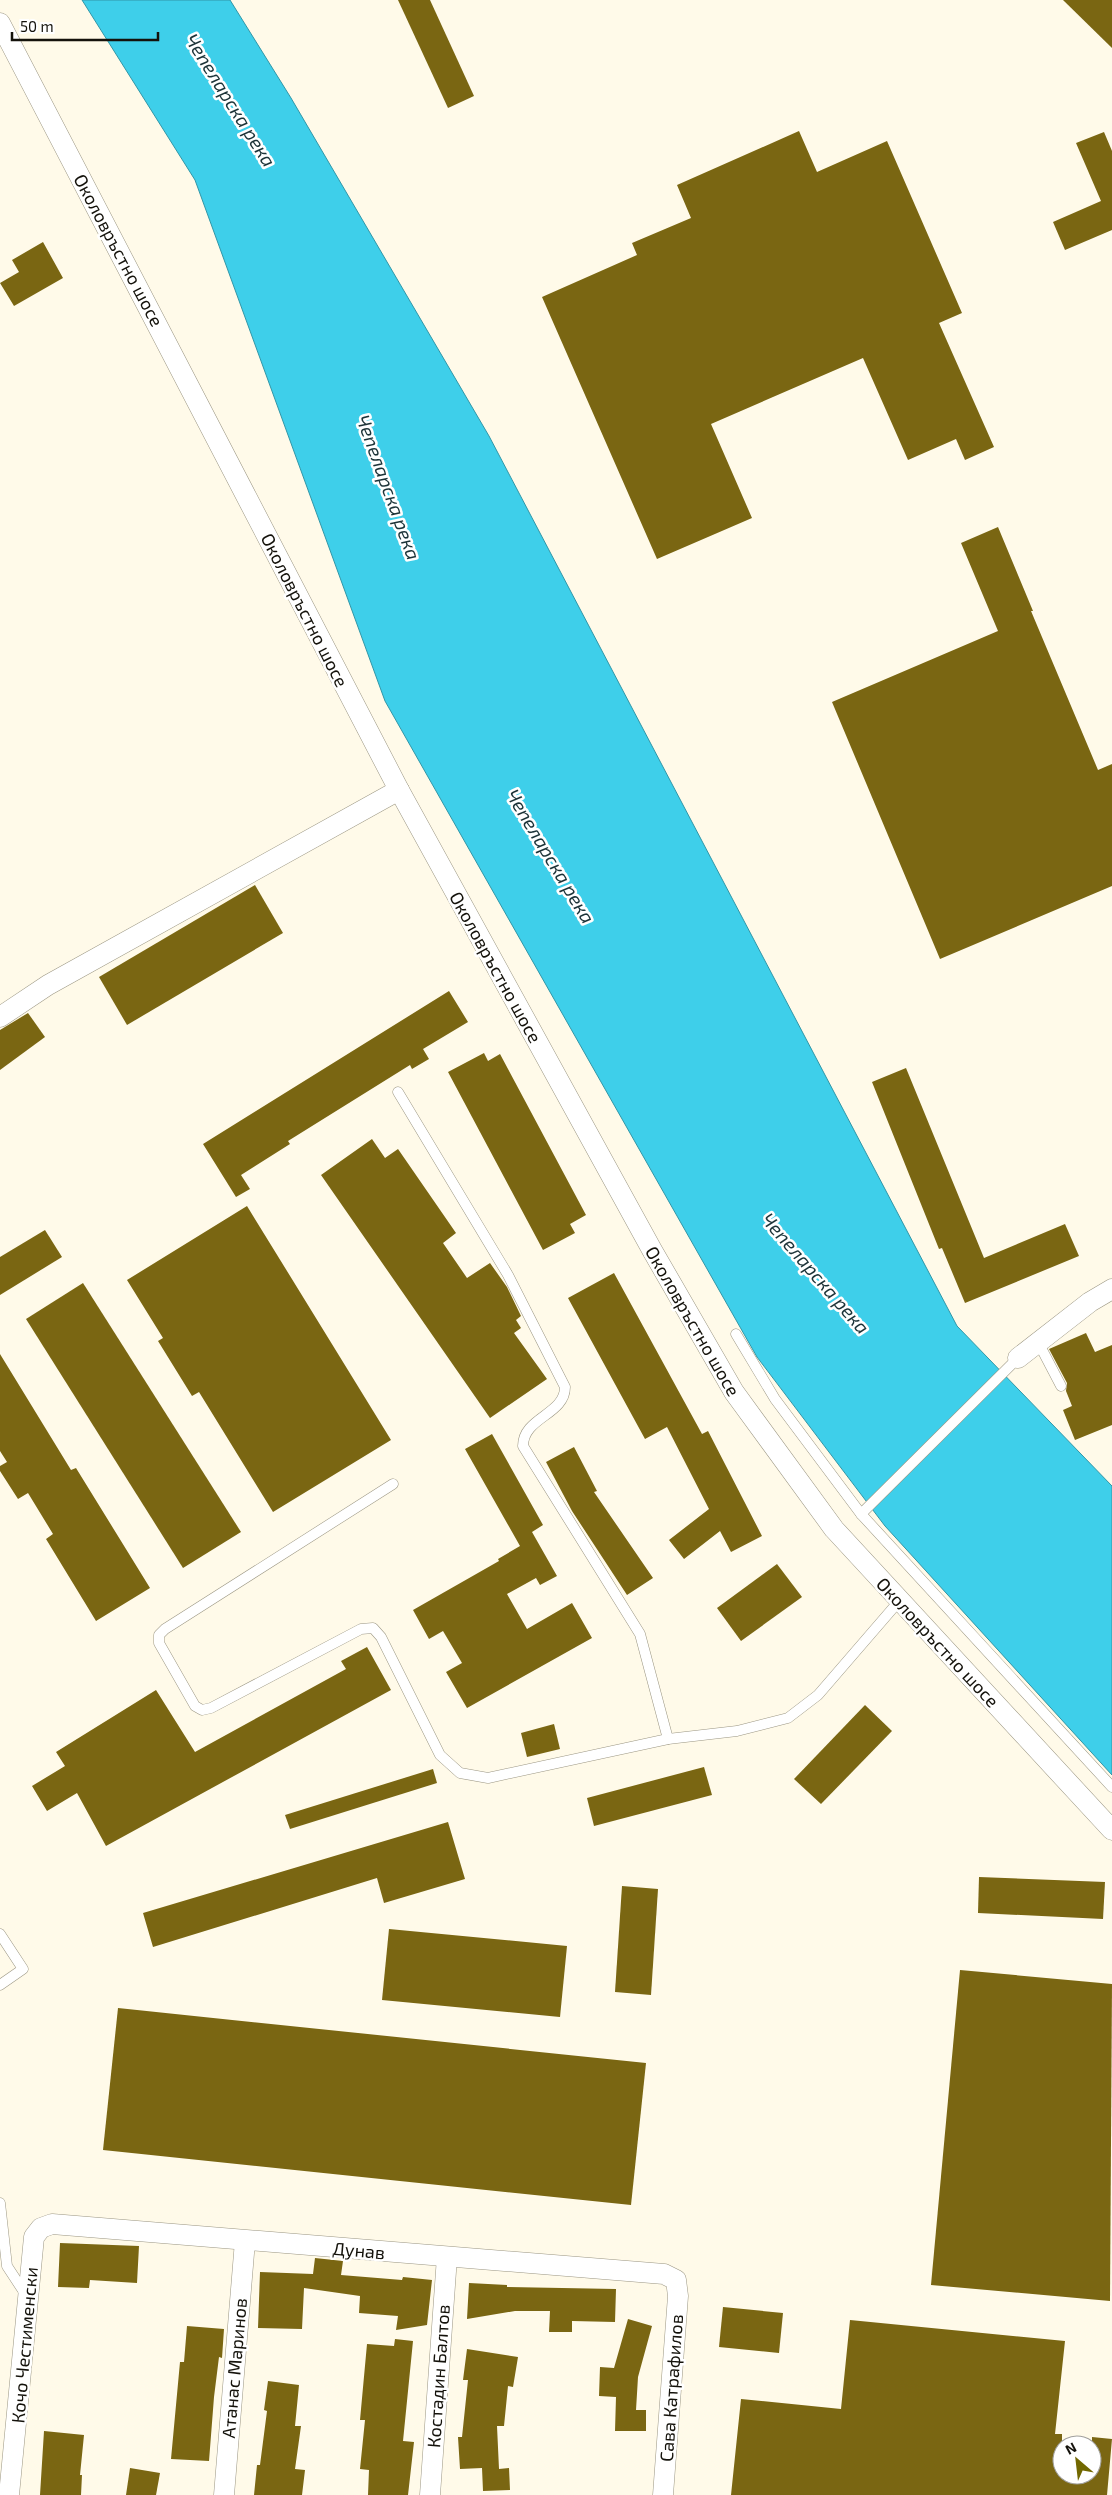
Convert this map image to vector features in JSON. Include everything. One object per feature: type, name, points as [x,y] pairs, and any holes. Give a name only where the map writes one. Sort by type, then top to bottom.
[{"type":"street","name":"Околовръстно шосе","points":[[0,24],[398,790],[642,1232],[734,1392],[834,1529],[1112,1830]]},
{"type":"street","points":[[0,1016],[48,986],[398,790]]},
{"type":"street","points":[[1018,1358],[1090,1302],[1112,1290]]},
{"type":"street","name":"Дунав","points":[[40,2228],[52,2224],[664,2274],[676,2280]]},
{"type":"street","name":"Кочо Честименски","points":[[9,2495],[34,2237],[40,2228]]},
{"type":"street","name":"Атанас Маринов","points":[[224,2495],[245,2241]]},
{"type":"street","name":"Костадин Балтов","points":[[430,2495],[447,2257]]},
{"type":"street","name":"Сава Катрафилов","points":[[663,2495],[678,2296],[676,2280]]},
{"type":"lane","points":[[398,1092],[508,1275],[565,1387],[565,1396],[561,1403],[527,1429],[523,1437],[523,1446],[640,1634],[668,1739]]},
{"type":"lane","points":[[736,1334],[776,1399],[861,1514],[1112,1787]]},
{"type":"lane","points":[[1038,1342],[1061,1386]]},
{"type":"lane","points":[[861,1514],[1018,1358]]},
{"type":"lane","points":[[393,1484],[165,1629],[159,1635],[159,1643],[195,1706],[202,1710],[211,1708],[362,1629],[373,1628],[381,1637],[440,1755],[460,1772],[488,1778],[668,1739],[737,1731],[788,1718],[818,1696],[900,1600]]},
{"type":"lane","points":[[0,1934],[23,1969],[0,1985]]},
{"type":"lane","points":[[0,2203],[7,2266],[29,2299]]},
{"type":"water","name":"Чепеларска река","points":[[82,0],[230,0],[291,98],[489,436],[957,1326],[1112,1486],[1112,1775],[885,1526],[757,1357],[385,701],[195,180]]},
{"type":"building","points":[[398,0],[430,0],[474,96],[448,108]]},
{"type":"building","points":[[1063,0],[1112,0],[1112,48]]},
{"type":"building","points":[[799,131],[817,172],[887,141],[962,313],[939,323],[994,447],[965,460],[956,439],[908,460],[863,358],[711,424],[752,518],[657,559],[542,297],[637,255],[632,243],[691,218],[677,185]]},
{"type":"building","points":[[1104,132],[1112,151],[1112,230],[1065,250],[1053,222],[1101,201],[1076,143]]},
{"type":"building","points":[[43,242],[63,278],[14,306],[0,283],[19,272],[12,260]]},
{"type":"building","points":[[998,527],[1098,770],[1112,764],[1112,886],[940,959],[832,702],[998,631],[961,543]]},
{"type":"building","points":[[255,885],[283,933],[127,1025],[99,977]]},
{"type":"building","points":[[449,991],[468,1022],[423,1049],[429,1059],[412,1069],[410,1065],[288,1141],[290,1144],[241,1175],[250,1189],[236,1197],[203,1144]]},
{"type":"building","points":[[28,1013],[45,1037],[0,1070],[0,1030]]},
{"type":"building","points":[[484,1053],[488,1061],[500,1054],[586,1215],[570,1224],[575,1233],[543,1250],[448,1072]]},
{"type":"building","points":[[906,1068],[984,1258],[1065,1224],[1079,1256],[965,1303],[942,1248],[939,1249],[872,1082]]},
{"type":"building","points":[[372,1139],[385,1158],[398,1149],[456,1233],[443,1243],[467,1278],[490,1263],[507,1287],[521,1316],[516,1320],[521,1328],[514,1333],[547,1379],[490,1418],[321,1175]]},
{"type":"building","points":[[247,1206],[391,1440],[273,1512],[199,1392],[192,1396],[158,1341],[163,1338],[127,1280]]},
{"type":"building","points":[[45,1230],[62,1257],[0,1295],[0,1257]]},
{"type":"building","points":[[614,1273],[702,1434],[708,1431],[762,1536],[731,1552],[720,1531],[684,1559],[669,1540],[709,1509],[667,1427],[645,1439],[568,1298]]},
{"type":"building","points":[[83,1283],[241,1532],[183,1568],[26,1319]]},
{"type":"building","points":[[1086,1333],[1095,1352],[1112,1345],[1112,1425],[1075,1440],[1063,1410],[1072,1406],[1066,1391],[1067,1383],[1049,1349]]},
{"type":"building","points":[[0,1354],[71,1470],[76,1468],[150,1588],[96,1621],[46,1539],[53,1534],[28,1493],[18,1499],[0,1471],[0,1466],[7,1462],[0,1451]]},
{"type":"building","points":[[492,1434],[543,1525],[532,1532],[557,1576],[540,1585],[536,1578],[507,1594],[527,1629],[572,1603],[592,1638],[467,1708],[446,1672],[462,1663],[443,1631],[429,1639],[413,1610],[499,1561],[498,1559],[520,1546],[465,1449]]},
{"type":"building","points":[[574,1447],[597,1491],[594,1492],[653,1578],[627,1595],[572,1511],[546,1462]]},
{"type":"building","points":[[777,1564],[802,1597],[741,1641],[717,1608]]},
{"type":"building","points":[[367,1647],[391,1690],[106,1846],[77,1793],[47,1811],[32,1786],[65,1766],[56,1752],[156,1690],[195,1752],[346,1669],[341,1661]]},
{"type":"building","points":[[865,1705],[892,1731],[821,1804],[794,1779]]},
{"type":"building","points":[[554,1724],[560,1749],[527,1757],[521,1733]]},
{"type":"building","points":[[704,1767],[712,1795],[594,1826],[587,1798]]},
{"type":"building","points":[[433,1769],[437,1783],[290,1829],[285,1815]]},
{"type":"building","points":[[448,1822],[465,1879],[384,1903],[377,1878],[153,1947],[143,1913]]},
{"type":"building","points":[[979,1877],[1105,1882],[1103,1919],[978,1913]]},
{"type":"building","points":[[622,1886],[658,1889],[651,1995],[615,1992]]},
{"type":"building","points":[[389,1929],[567,1946],[560,2017],[382,2000]]},
{"type":"building","points":[[960,1970],[1112,1984],[1110,2301],[931,2285]]},
{"type":"building","points":[[118,2008],[646,2063],[631,2205],[103,2150]]},
{"type":"building","points":[[60,2243],[139,2246],[137,2283],[90,2280],[89,2288],[58,2287]]},
{"type":"building","points":[[315,2258],[343,2261],[341,2275],[402,2280],[403,2277],[432,2280],[427,2325],[396,2330],[398,2316],[359,2313],[360,2296],[304,2288],[302,2329],[258,2328],[260,2272],[313,2274]]},
{"type":"building","points":[[469,2283],[507,2285],[507,2287],[616,2289],[615,2322],[572,2321],[572,2332],[549,2332],[550,2311],[515,2311],[467,2319]]},
{"type":"building","points":[[723,2307],[783,2313],[779,2353],[719,2347]]},
{"type":"building","points":[[628,2319],[652,2326],[638,2377],[636,2410],[646,2410],[646,2431],[615,2431],[616,2397],[599,2396],[600,2367],[614,2368]]},
{"type":"building","points":[[850,2320],[1065,2341],[1055,2434],[1062,2435],[1052,2435],[1052,2485],[1102,2485],[1102,2438],[1112,2439],[1107,2495],[731,2495],[741,2399],[841,2409]]},
{"type":"building","points":[[187,2326],[224,2329],[222,2358],[219,2357],[214,2397],[209,2461],[171,2459],[180,2362],[184,2362]]},
{"type":"building","points":[[395,2339],[413,2341],[403,2441],[414,2442],[408,2495],[368,2495],[369,2470],[360,2469],[365,2420],[360,2420],[367,2344],[394,2346]]},
{"type":"building","points":[[467,2349],[518,2357],[513,2387],[508,2386],[504,2426],[497,2426],[499,2469],[509,2468],[510,2490],[483,2491],[482,2468],[460,2469],[458,2437],[462,2437],[468,2380],[463,2380]]},
{"type":"building","points":[[268,2381],[299,2385],[295,2426],[301,2426],[295,2469],[305,2470],[302,2495],[254,2495],[257,2465],[260,2465],[267,2411],[264,2410]]},
{"type":"building","points":[[44,2431],[84,2435],[80,2475],[82,2475],[81,2495],[40,2495]]},
{"type":"building","points":[[130,2468],[160,2473],[156,2495],[126,2495]]}]
